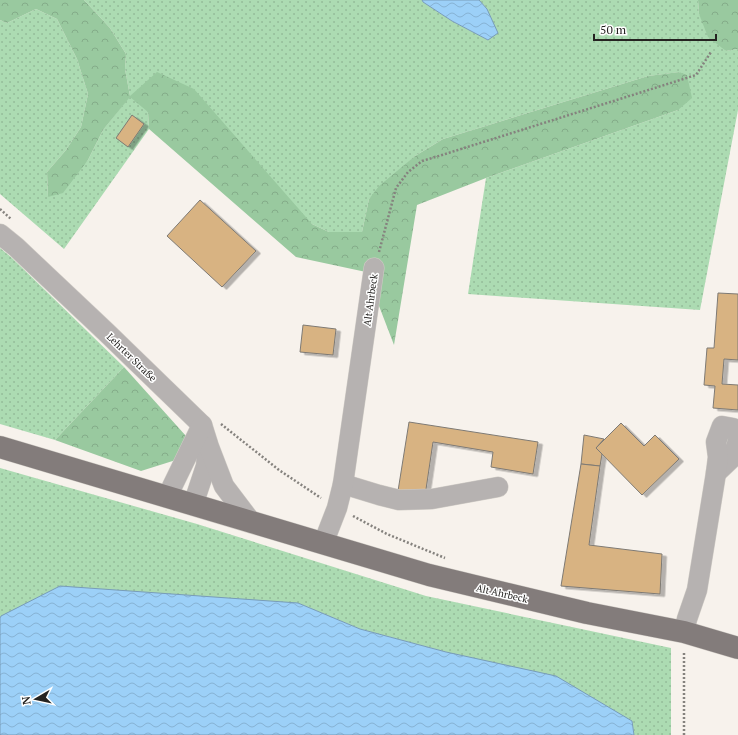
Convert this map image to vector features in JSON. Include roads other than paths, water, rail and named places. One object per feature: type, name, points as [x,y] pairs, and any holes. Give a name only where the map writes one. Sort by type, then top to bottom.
[{"type":"main road","name":"Alt Ahrbeck","points":[[0,447],[429,575],[587,613],[684,632],[738,648]]},
{"type":"street","name":"Lehrter Straße","points":[[0,234],[16,247],[105,331],[211,424],[206,466],[193,505]]},
{"type":"street","name":"Alt Ahrbeck","points":[[323,544],[337,508],[343,484],[374,268]]},
{"type":"street","points":[[167,497],[211,424]]},
{"type":"street","points":[[684,632],[697,590],[716,473],[718,457],[716,442],[722,426],[733,428],[738,435]]},
{"type":"street","points":[[716,473],[732,458],[738,441]]},
{"type":"street","points":[[208,444],[224,486],[252,523]]},
{"type":"street","points":[[343,484],[399,500],[432,499],[498,487]]},
{"type":"water","points":[[422,0],[479,0],[487,9],[498,33],[488,40],[452,21]]},
{"type":"water","points":[[60,586],[298,603],[360,629],[446,652],[556,676],[632,721],[634,735],[0,735],[0,618],[1,616]]}]
